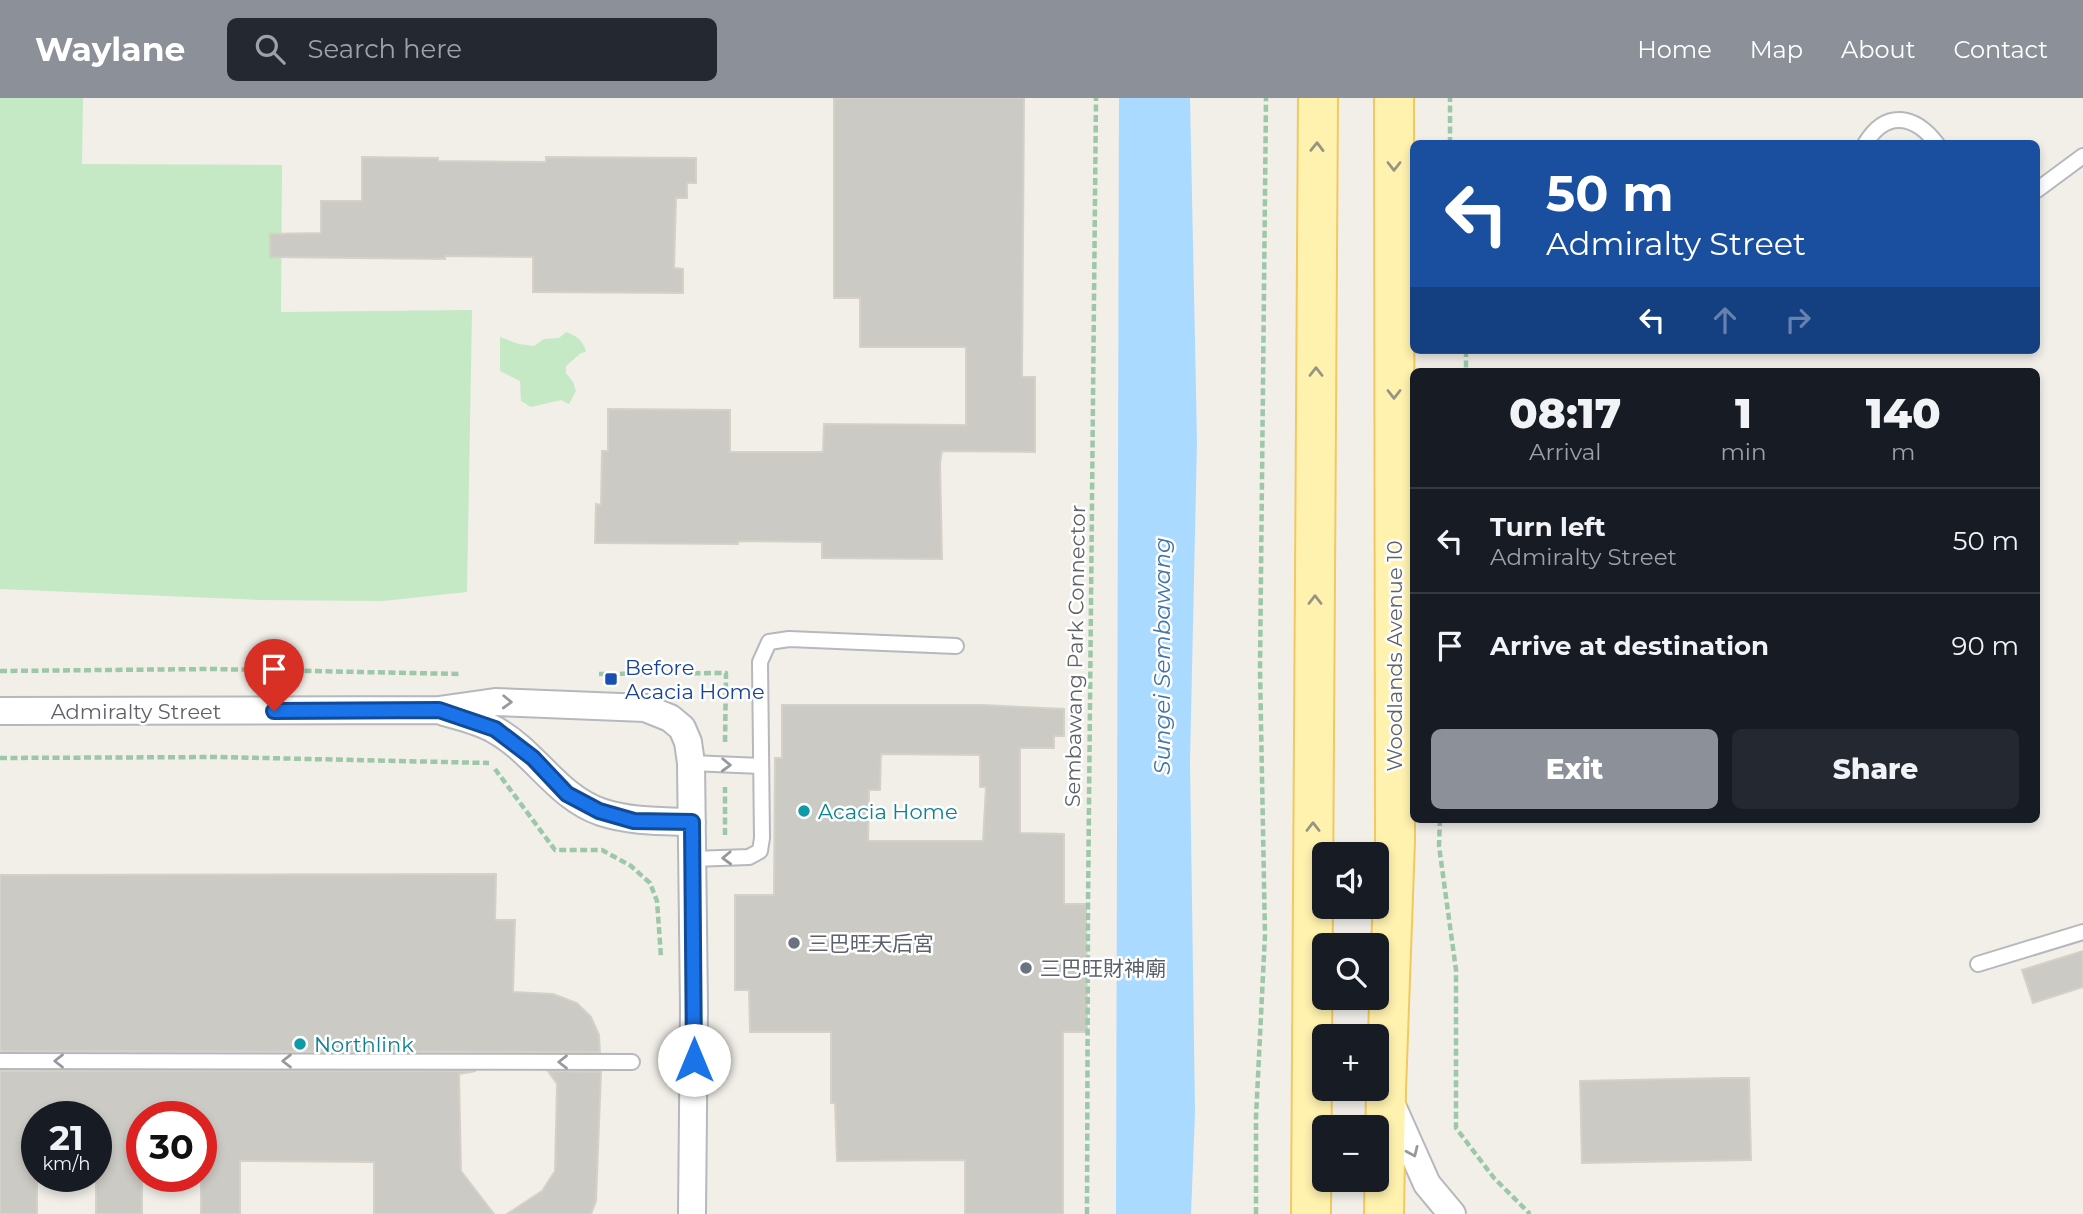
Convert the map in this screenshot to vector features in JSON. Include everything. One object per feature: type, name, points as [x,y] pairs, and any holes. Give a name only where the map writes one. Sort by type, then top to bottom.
[{"type":"main road","points":[[1311,1214],[1318,98]]},
{"type":"main road","name":"Woodlands Avenue 10","points":[[1388,1024],[1395,840],[1394,98]]},
{"type":"main road","name":"Woodlands Avenue 10","points":[[1384,1214],[1385,1101]]},
{"type":"street","name":"Admiralty Street","points":[[0,711],[439,710],[495,702],[645,708],[670,718],[682,728],[688,742],[691,763],[694,1009],[692,1214]]},
{"type":"street","name":"Admiralty Street","points":[[439,710],[495,729],[533,758],[567,794],[599,811],[634,821],[692,822]]},
{"type":"street","points":[[1389,1099],[1427,1184],[1452,1214]]},
{"type":"lane","points":[[1868,140],[1889,121],[1904,119],[1917,123],[1933,140]]},
{"type":"lane","points":[[2040,188],[2083,156]]},
{"type":"lane","points":[[692,859],[749,857],[760,851],[760,662],[769,642],[789,639],[956,646]]},
{"type":"lane","points":[[691,763],[761,766]]},
{"type":"lane","points":[[1978,964],[2083,932]]},
{"type":"lane","points":[[0,1060],[632,1062]]},
{"type":"path","name":"Sembawang Park Connector","points":[[1087,1214],[1096,98]]},
{"type":"path","points":[[1256,1214],[1255,1117],[1265,935],[1259,670],[1266,98]]},
{"type":"path","points":[[1450,98],[1450,140]]},
{"type":"path","points":[[0,671],[211,669]]},
{"type":"path","points":[[0,758],[219,757],[490,763],[555,850],[602,850],[631,866],[650,883],[657,901],[662,969]]},
{"type":"path","points":[[1440,823],[1439,846],[1456,970],[1456,1128],[1494,1178],[1530,1214]]},
{"type":"green space","points":[[0,98],[83,98],[82,164],[282,165],[281,312],[472,310],[467,592],[383,601],[259,600],[0,589]]},
{"type":"green space","points":[[566,332],[579,339],[586,352],[566,366],[566,373],[576,391],[569,404],[561,400],[531,407],[521,401],[520,381],[500,371],[500,337],[534,346],[544,339],[559,338]]},
{"type":"water","name":"Sungei Sembawang","points":[[1119,98],[1190,98],[1197,441],[1190,762],[1195,1113],[1191,1214],[1116,1214]]},
{"type":"building","points":[[834,98],[1024,98],[1022,377],[1035,377],[1035,452],[942,451],[942,559],[822,558],[822,542],[595,543],[596,504],[601,505],[602,451],[608,451],[608,409],[730,410],[730,452],[823,452],[824,424],[966,425],[966,347],[860,347],[860,298],[834,298]]},
{"type":"building","points":[[362,157],[546,162],[546,157],[696,158],[696,183],[687,183],[687,198],[676,198],[674,268],[683,269],[683,293],[533,292],[533,257],[270,257],[270,234],[321,233],[321,201],[362,201]]},
{"type":"building","points":[[782,705],[982,705],[1064,709],[1064,736],[1054,736],[1054,748],[1020,748],[1020,833],[1064,834],[1064,904],[1086,904],[1087,1032],[1063,1032],[1063,1214],[965,1214],[965,1160],[837,1161],[835,1103],[831,1103],[831,1032],[750,1032],[749,990],[735,990],[735,895],[774,895],[775,758],[782,758]],"holes":[[[881,754],[980,755],[980,787],[986,787],[983,841],[868,841],[869,790],[880,790]]]},
{"type":"building","name":"Northlink","points":[[496,874],[495,920],[515,920],[513,992],[553,994],[577,1003],[591,1017],[599,1035],[600,1052],[0,1051],[0,875]]},
{"type":"building","points":[[2083,951],[2083,987],[2033,1003],[2022,970]]},
{"type":"building","points":[[0,1071],[476,1071],[459,1074],[461,1171],[494,1214],[374,1214],[374,1162],[240,1161],[240,1214],[201,1214],[201,1192],[217,1192],[217,1101],[126,1101],[126,1192],[142,1192],[142,1214],[96,1214],[96,1192],[112,1192],[112,1101],[21,1101],[21,1192],[37,1192],[37,1214],[0,1214]]},
{"type":"building","points":[[548,1071],[601,1072],[596,1201],[591,1214],[507,1214],[542,1191],[555,1171],[557,1084]]},
{"type":"building","points":[[1749,1078],[1751,1160],[1582,1163],[1580,1081]]},
{"type":"place","name":"Before Acacia Home","points":[[611,679]]},
{"type":"place","name":"Acacia Home","points":[[804,811]]},
{"type":"place","name":"三巴旺天后宮","points":[[794,943]]},
{"type":"place","name":"三巴旺財神廟","points":[[1026,968]]},
{"type":"place","name":"Northlink","points":[[300,1044]]},
{"type":"route","points":[[274,711],[439,710],[495,729],[533,758],[567,794],[599,811],[634,821],[692,822],[694,1060]]}]
